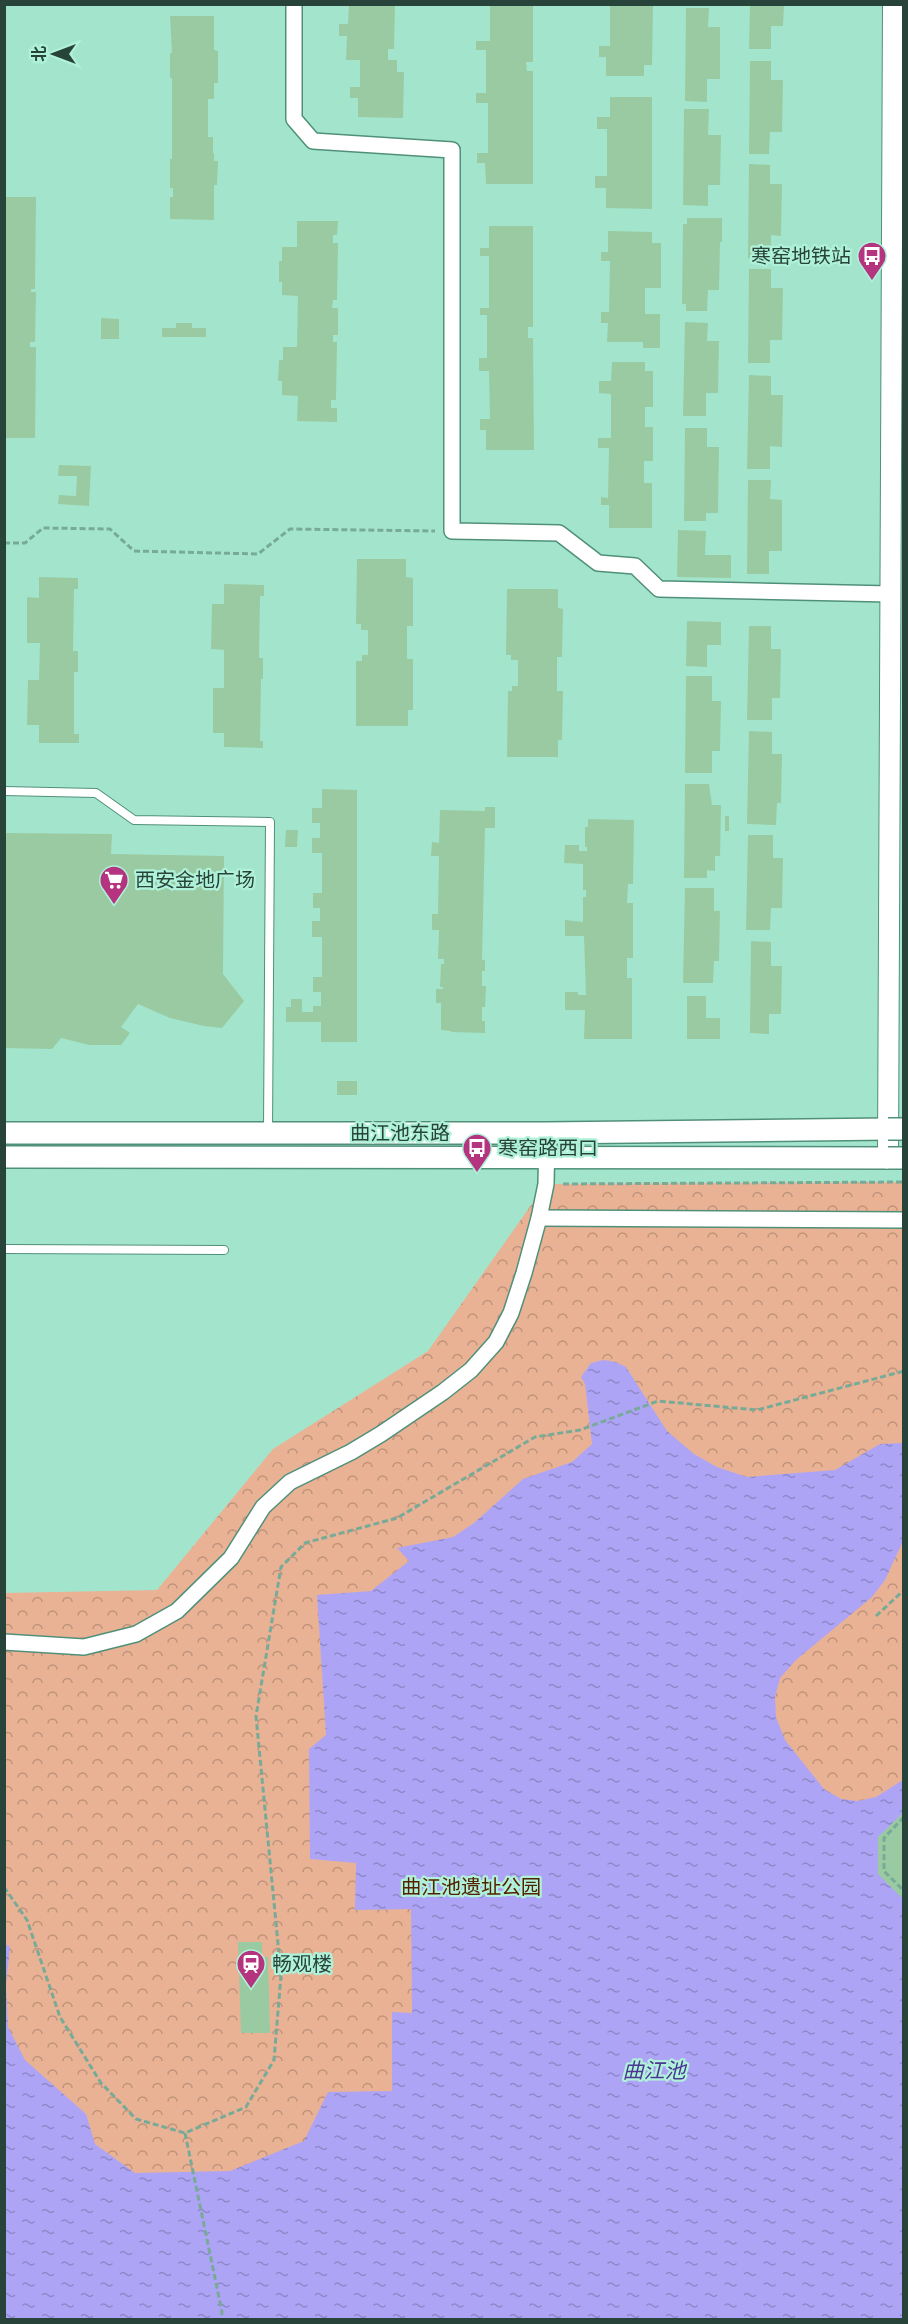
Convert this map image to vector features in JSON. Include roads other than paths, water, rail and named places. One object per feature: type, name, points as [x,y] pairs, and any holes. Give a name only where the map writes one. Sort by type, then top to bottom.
[{"type":"main road","name":"曲江池东路","points":[[4,1133],[547,1133],[896,1129]]},
{"type":"main road","name":"曲江池东路","points":[[4,1157],[896,1158]]},
{"type":"street","points":[[294,4],[294,119],[313,141],[452,150],[452,531],[559,532],[598,563],[635,566],[659,589],[891,594]]},
{"type":"street","points":[[893,4],[891,594],[896,1158]]},
{"type":"street","points":[[4,1642],[84,1647],[136,1634],[177,1611],[231,1558],[263,1507],[290,1482],[351,1452],[381,1434],[471,1370],[496,1342],[511,1313],[539,1218],[546,1184],[547,1133]]},
{"type":"street","points":[[539,1218],[903,1220]]},
{"type":"lane","points":[[4,791],[96,793],[134,820],[270,822],[268,1133]]},
{"type":"lane","points":[[4,1249],[224,1250]]},
{"type":"water","name":"曲江池","points":[[603,1360],[616,1362],[626,1367],[667,1431],[694,1454],[717,1467],[747,1477],[835,1470],[880,1444],[903,1443],[903,1541],[885,1580],[872,1597],[796,1660],[780,1678],[775,1697],[776,1717],[785,1740],[824,1789],[841,1799],[858,1801],[876,1797],[903,1780],[903,2319],[5,2319],[4,1943],[10,1947],[6,1984],[8,2027],[25,2060],[86,2114],[95,2144],[135,2173],[230,2171],[304,2141],[328,2092],[392,2091],[392,2012],[412,2013],[411,1909],[355,1910],[356,1863],[310,1859],[309,1749],[326,1735],[317,1595],[371,1591],[409,1561],[397,1548],[453,1537],[474,1523],[523,1479],[572,1462],[592,1444],[585,1384],[581,1377],[591,1363]]},
{"type":"place","name":"寒窑地铁站","points":[[872,282]]},
{"type":"place","name":"西安金地广场","points":[[114,906]]},
{"type":"place","name":"寒窑路西口","points":[[477,1174]]},
{"type":"place","name":"畅观楼","points":[[251,1990]]},
{"type":"park label","name":"曲江池遗址公园","points":[[471,1887]]}]
